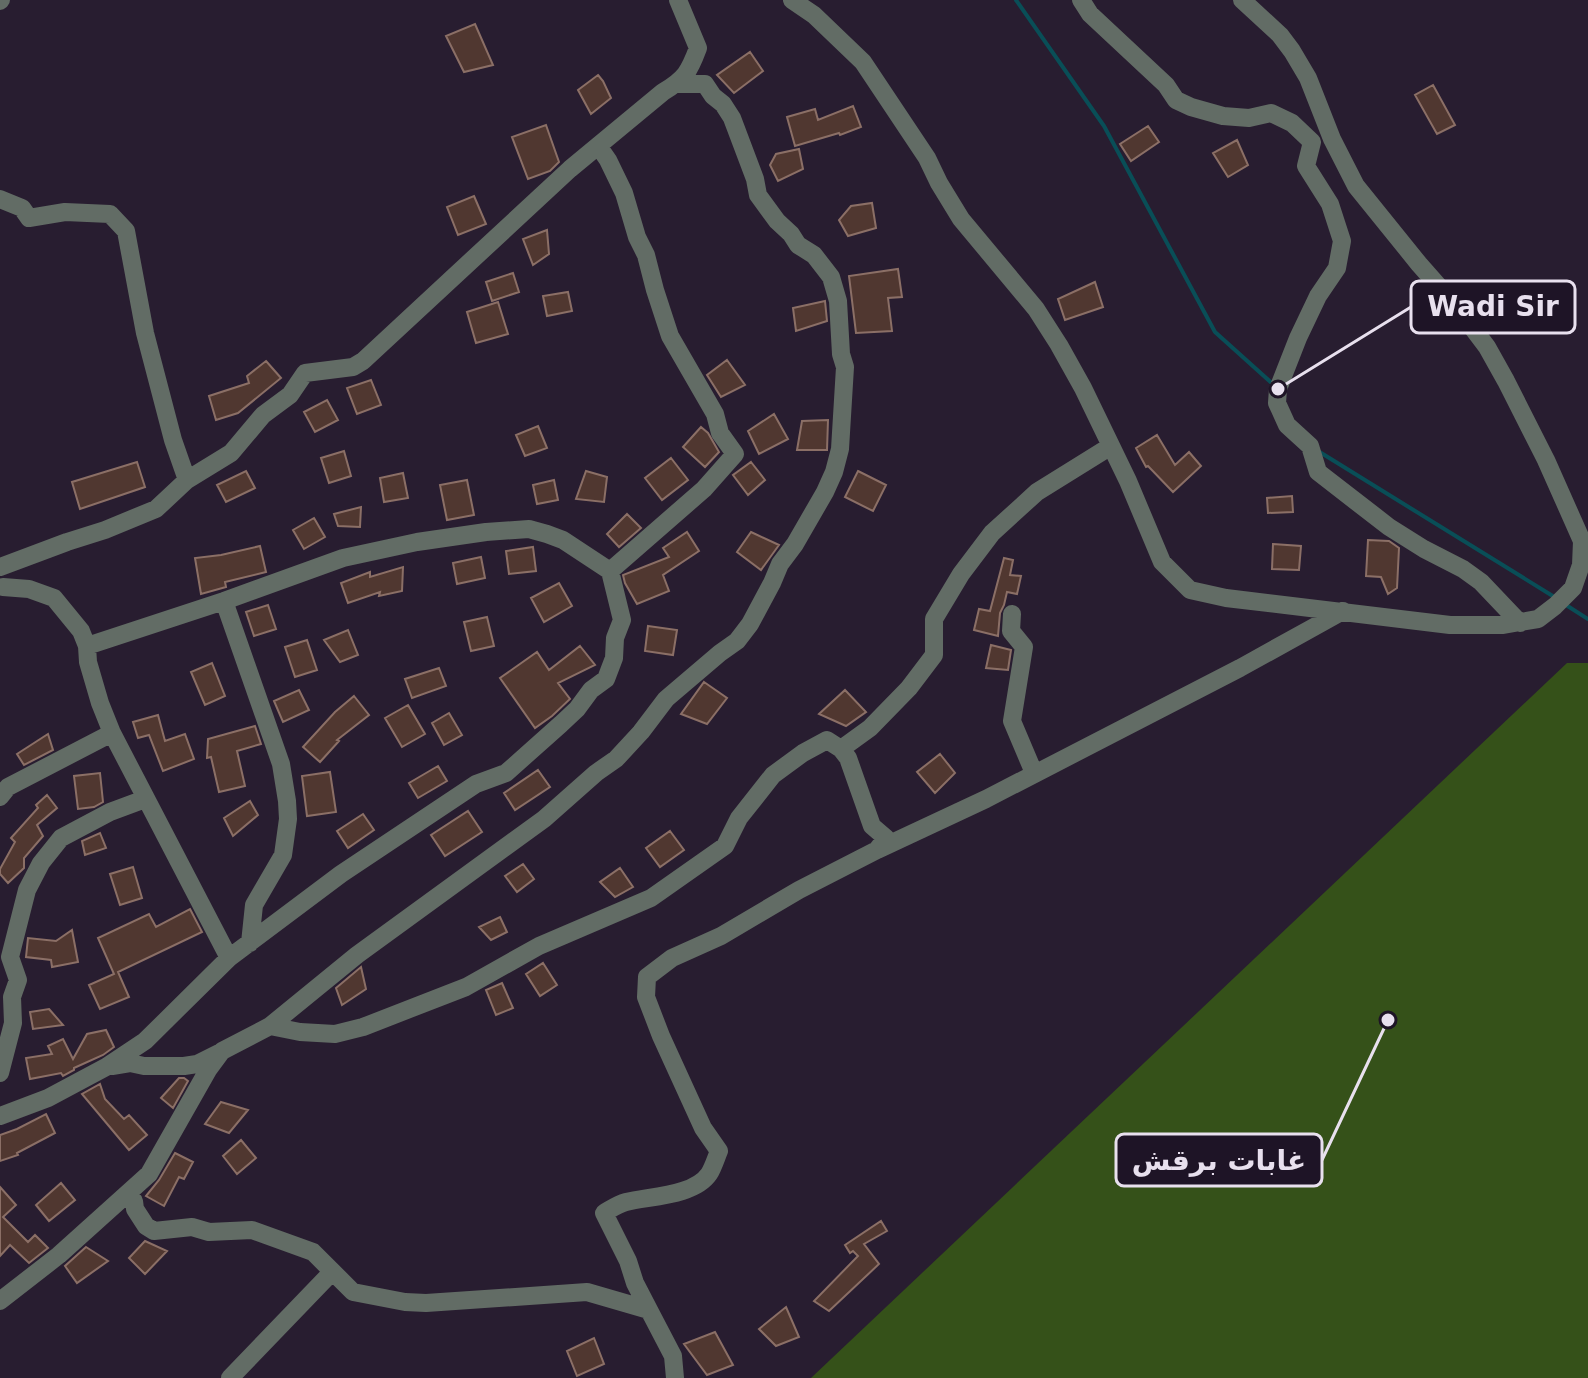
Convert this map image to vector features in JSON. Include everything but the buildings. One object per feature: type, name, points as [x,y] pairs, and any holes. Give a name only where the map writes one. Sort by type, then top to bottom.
[{"type":"street","points":[[0,567],[156,509],[187,480],[231,453],[263,415],[290,395],[305,373],[353,367],[363,361],[570,169],[690,70],[698,48],[678,0]]},
{"type":"street","points":[[792,0],[814,15],[863,62],[927,158],[961,219],[1044,321],[1077,377],[1111,446],[1162,562],[1190,590],[1226,598],[1450,625],[1520,623],[1538,619],[1573,588],[1581,565],[1582,541],[1546,460],[1487,347],[1356,186],[1332,139],[1308,78],[1292,51],[1280,35],[1242,0]]},
{"type":"street","points":[[1081,0],[1090,14],[1166,85],[1176,100],[1223,116],[1249,118],[1271,113],[1292,123],[1312,142],[1306,166],[1330,204],[1342,241],[1337,268],[1318,296],[1298,338],[1278,389],[1277,403],[1287,425],[1310,446],[1318,472],[1389,527],[1481,582],[1520,623]]},
{"type":"street","points":[[106,1067],[130,1063],[144,1066],[197,1064],[270,1026],[357,955],[544,819],[616,759],[666,699],[737,641],[750,624],[780,564],[830,482],[840,449],[845,367],[841,354],[841,317],[831,277],[814,255],[798,245],[758,195],[732,118],[723,104],[705,84],[675,84]]},
{"type":"street","points":[[599,147],[624,193],[670,336],[715,414],[720,433],[735,454],[704,489],[610,571]]},
{"type":"street","points":[[0,199],[22,208],[29,218],[65,212],[110,214],[126,231],[145,333],[173,440],[187,480]]},
{"type":"street","points":[[841,749],[870,728],[909,688],[934,655],[934,619],[961,574],[992,533],[1037,492],[1111,446]]},
{"type":"street","points":[[0,1116],[48,1098],[106,1067],[145,1041],[229,958],[341,874],[476,784],[506,773],[606,679],[622,620],[610,571],[563,540],[529,529],[417,542],[358,554],[87,646]]},
{"type":"street","points":[[2,587],[67,542]]},
{"type":"street","points":[[2,587],[29,589],[54,598],[81,631],[100,703],[112,733],[229,958]]},
{"type":"street","points":[[224,601],[281,764],[287,801],[283,855],[254,905],[250,943]]},
{"type":"street","points":[[675,1378],[673,1356],[635,1283],[628,1261],[604,1213],[624,1202],[651,1199],[701,1182],[709,1174],[719,1151],[703,1128],[661,1036],[646,997],[647,977],[672,958],[721,936],[799,890],[948,818],[1240,668],[1343,611]]},
{"type":"street","points":[[1012,614],[1011,631],[1024,647],[1012,721],[1034,773]]},
{"type":"street","points":[[0,797],[8,787],[112,733]]},
{"type":"street","points":[[270,1026],[300,1032],[348,1032],[447,996],[539,946],[651,898],[725,846],[739,818],[773,775],[827,740],[848,758],[872,826],[886,838],[877,850]]},
{"type":"street","points":[[0,1073],[13,1023],[12,997],[18,980],[10,957],[27,890],[41,863],[61,838],[110,812],[145,799]]},
{"type":"street","points":[[0,1301],[59,1255],[149,1174],[222,1051]]},
{"type":"street","points":[[126,1195],[134,1201],[135,1209],[146,1226],[154,1231],[192,1227],[209,1232],[252,1230],[313,1252],[353,1292],[426,1303],[587,1292],[649,1310]]},
{"type":"street","points":[[230,1378],[332,1272]]},
{"type":"green space","points":[[1567,663],[1588,663],[1588,1378],[811,1378]]},
{"type":"waterway","points":[[1016,0],[1104,126],[1215,332],[1274,385]]},
{"type":"waterway","points":[[1318,451],[1556,598]]},
{"type":"waterway","points":[[1566,605],[1588,619]]},
{"type":"place","name":"Wadi Sir","points":[[1278,389]]},
{"type":"place","name":"غابات برقش","points":[[1388,1020]]}]
